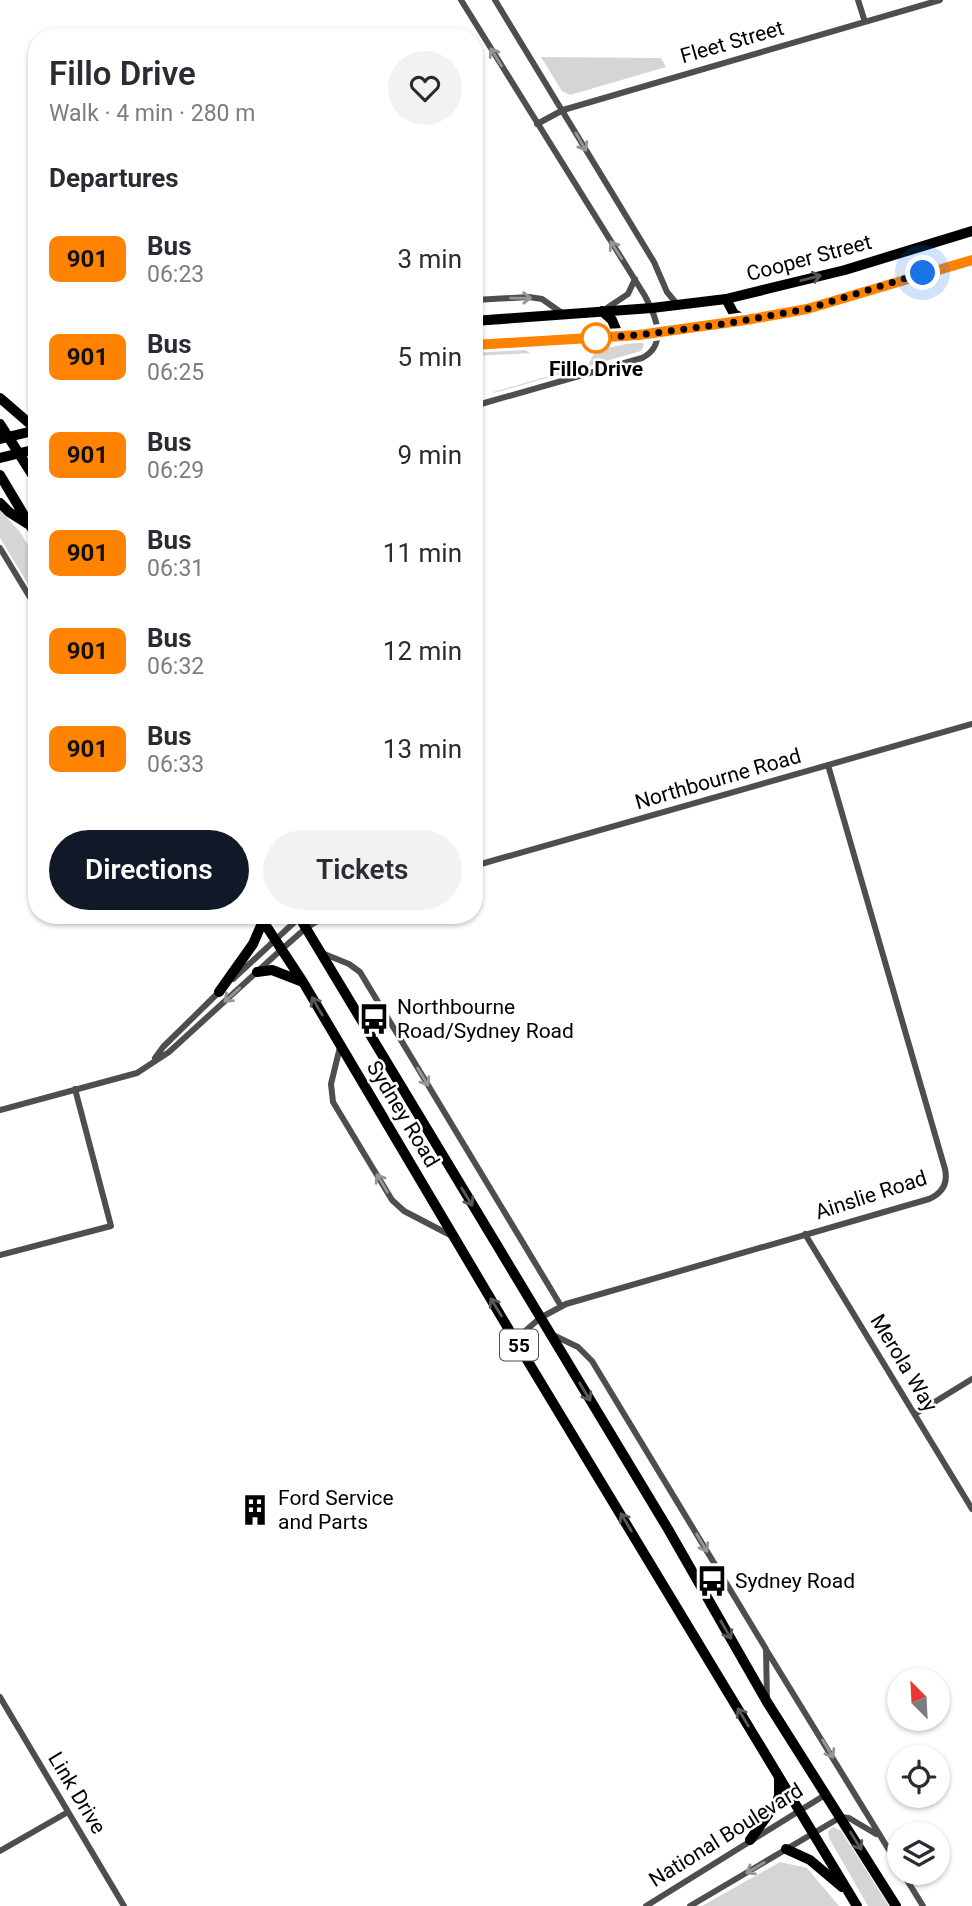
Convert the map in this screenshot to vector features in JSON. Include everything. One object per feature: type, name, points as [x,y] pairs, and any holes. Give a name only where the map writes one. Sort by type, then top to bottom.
[{"type":"highway","points":[[0,398],[28,422]]},
{"type":"highway","points":[[0,425],[4,438],[19,453],[28,468]]},
{"type":"highway","points":[[0,475],[28,522]]},
{"type":"highway","points":[[0,503],[28,524]]},
{"type":"highway","points":[[219,992],[253,944],[259,924]]},
{"type":"highway","name":"Sydney Road","points":[[265,924],[303,982],[515,1340],[857,1906]]},
{"type":"highway","name":"Sydney Road","points":[[304,924],[550,1333],[767,1702],[896,1906]]},
{"type":"highway","points":[[257,972],[272,970],[303,982]]},
{"type":"highway","points":[[750,1840],[777,1802],[778,1776]]},
{"type":"highway","points":[[786,1849],[810,1860],[849,1893]]},
{"type":"main road","name":"Cooper Street","points":[[483,320],[652,308],[726,299],[845,270],[972,231]]},
{"type":"main road","points":[[483,344],[614,337],[746,320],[807,309],[972,260]]},
{"type":"main road","points":[[726,299],[734,314],[746,320]]},
{"type":"main road","points":[[602,311],[616,326],[614,337]]},
{"type":"main road","points":[[4,438],[28,432]]},
{"type":"main road","points":[[0,458],[28,451]]},
{"type":"street","points":[[461,0],[478,28]]},
{"type":"street","points":[[495,0],[654,261],[671,299],[678,304]]},
{"type":"street","points":[[858,0],[865,22]]},
{"type":"street","name":"Fleet Street","points":[[537,124],[563,110],[940,0]]},
{"type":"street","points":[[483,36],[635,279],[652,308],[657,332],[656,347],[652,353],[642,358],[483,403]]},
{"type":"street","points":[[602,311],[628,293],[635,279]]},
{"type":"street","points":[[483,300],[529,297],[542,299],[563,314]]},
{"type":"street","points":[[0,548],[28,594]]},
{"type":"street","name":"Northbourne Road","points":[[483,863],[972,724]]},
{"type":"street","name":"Ainslie Road","points":[[515,1340],[540,1318],[561,1306],[929,1199],[939,1193],[946,1180],[828,765]]},
{"type":"street","points":[[0,1110],[137,1073],[169,1052],[257,972],[294,924]]},
{"type":"street","points":[[152,1063],[163,1047],[219,992],[279,945],[314,924]]},
{"type":"street","name":"Sydney Road","points":[[321,953],[349,964],[360,972],[561,1306]]},
{"type":"street","name":"Sydney Road","points":[[340,1046],[331,1084],[333,1102],[385,1189],[399,1207],[454,1237]]},
{"type":"street","points":[[0,1255],[111,1226],[75,1089]]},
{"type":"street","name":"Merola Way","points":[[805,1234],[972,1509]]},
{"type":"street","name":"Sydney Road","points":[[550,1333],[579,1348],[593,1361],[887,1847]]},
{"type":"street","points":[[915,1414],[972,1379]]},
{"type":"street","name":"Sydney Road","points":[[766,1649],[767,1702]]},
{"type":"street","name":"Link Drive","points":[[0,1697],[124,1906]]},
{"type":"street","name":"National Boulevard","points":[[646,1906],[825,1795]]},
{"type":"street","points":[[0,1852],[68,1812]]},
{"type":"street","name":"Sydney Road","points":[[841,1817],[849,1818],[881,1838]]},
{"type":"street","name":"National Boulevard","points":[[690,1906],[841,1817]]},
{"type":"street","points":[[910,1885],[923,1906]]},
{"type":"shaded area","points":[[541,57],[661,58],[666,67],[570,95],[562,91]]},
{"type":"shaded area","points":[[642,341],[644,345],[641,351],[493,392],[588,365],[596,350]]},
{"type":"shaded area","points":[[522,348],[530,353],[483,356],[483,351]]},
{"type":"shaded area","points":[[0,510],[28,545],[28,584],[0,538]]},
{"type":"shaded area","points":[[833,1827],[841,1831],[889,1906],[868,1906],[829,1838],[828,1831]]},
{"type":"shaded area","points":[[780,1862],[807,1868],[839,1906],[702,1906]]},
{"type":"bus line","name":"901","points":[[483,344],[639,335],[746,320],[807,309],[972,260]]},
{"type":"place","name":"Fillo Drive","points":[[596,338]]},
{"type":"place","name":"Northbourne Road/Sydney Road","points":[[374,1019]]},
{"type":"place","name":"Ford Service and Parts","points":[[255,1510]]},
{"type":"place","name":"Sydney Road","points":[[712,1581]]},
{"type":"route","points":[[596,338],[724,324],[807,309],[923,273]]}]
